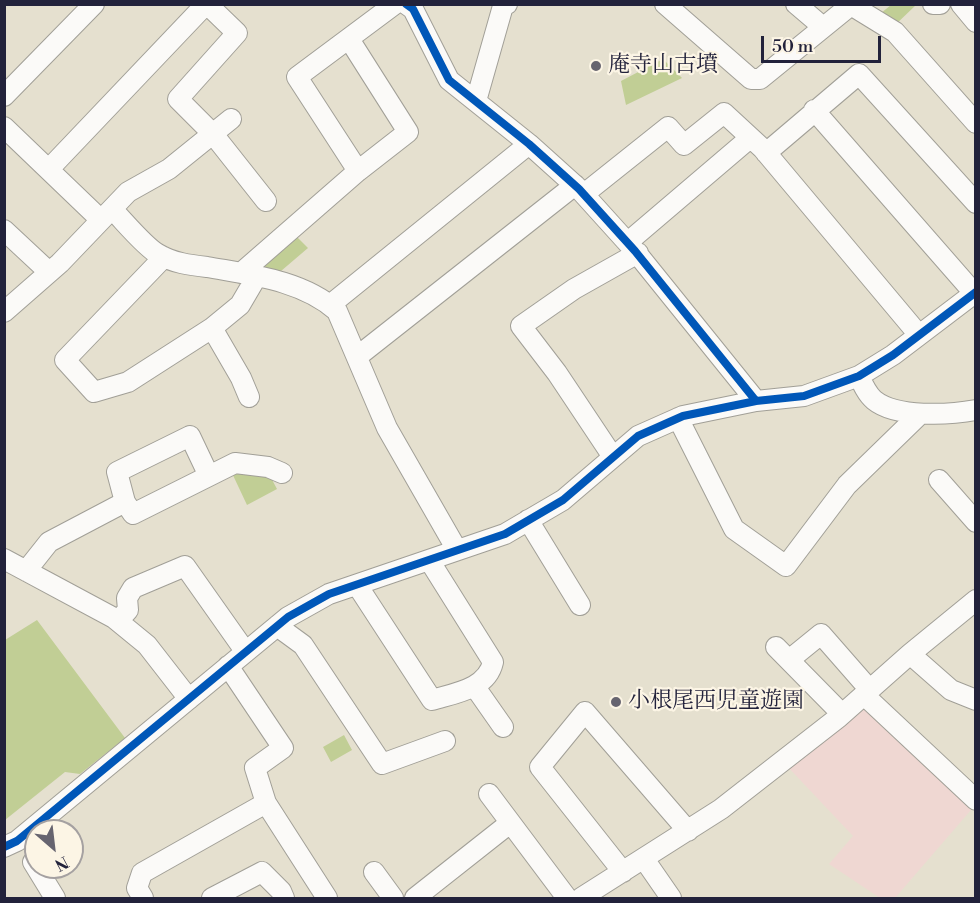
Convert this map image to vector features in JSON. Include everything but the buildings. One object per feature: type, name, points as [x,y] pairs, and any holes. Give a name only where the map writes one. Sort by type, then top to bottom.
[{"type":"street","points":[[4,96],[94,4]]},
{"type":"street","points":[[49,169],[206,4],[237,33],[178,99],[213,134],[266,201]]},
{"type":"street","points":[[358,171],[297,77],[396,4]]},
{"type":"street","points":[[406,4],[413,9],[449,80],[529,144],[580,190],[632,248],[756,401]]},
{"type":"street","points":[[476,101],[503,6],[507,4]]},
{"type":"street","points":[[665,4],[751,79],[760,79],[851,5],[896,32],[975,123]]},
{"type":"street","points":[[796,4],[823,27]]},
{"type":"street","points":[[933,4],[940,4]]},
{"type":"street","points":[[961,4],[975,22]]},
{"type":"street","points":[[164,257],[64,360],[94,392],[128,382],[212,328],[240,305],[249,275],[358,171],[408,132],[349,39]]},
{"type":"street","points":[[766,153],[859,74],[975,203]]},
{"type":"street","points":[[4,847],[17,841],[288,616],[330,594],[505,534],[563,500],[638,436],[678,418],[756,401],[804,396],[859,376],[893,355],[975,292],[814,110]]},
{"type":"street","points":[[358,356],[668,127],[684,145],[724,113],[766,153],[919,335]]},
{"type":"street","points":[[4,312],[49,272],[128,192],[169,169],[231,119]]},
{"type":"street","points":[[4,127],[49,169],[156,254],[178,262],[287,284],[326,301],[337,311],[387,428],[457,550]]},
{"type":"street","points":[[613,457],[557,373],[521,326],[632,248],[750,138]]},
{"type":"street","points":[[330,305],[529,144]]},
{"type":"street","points":[[4,230],[49,272]]},
{"type":"street","points":[[212,328],[241,378],[249,397]]},
{"type":"street","points":[[859,376],[865,390],[875,401],[892,408],[920,414],[975,410]]},
{"type":"street","points":[[678,418],[734,529],[786,566],[847,485],[920,414]]},
{"type":"street","points":[[209,476],[190,436],[117,472],[125,502],[133,514],[209,476],[235,463],[268,467],[282,473]]},
{"type":"street","points":[[939,480],[975,522]]},
{"type":"street","points":[[26,571],[49,542],[125,502]]},
{"type":"street","points":[[528,520],[580,605]]},
{"type":"street","points":[[4,559],[118,621],[147,645],[189,699]]},
{"type":"street","points":[[357,585],[432,700],[475,687],[490,672],[493,662],[429,560]]},
{"type":"street","points":[[118,621],[128,610],[127,598],[133,588],[185,566],[245,651]]},
{"type":"street","points":[[581,898],[721,809],[842,714],[975,600]]},
{"type":"street","points":[[277,626],[303,645],[381,764],[446,741]]},
{"type":"street","points":[[842,714],[783,653],[820,634],[867,692],[966,782],[975,800]]},
{"type":"street","points":[[910,654],[951,690],[975,700]]},
{"type":"street","points":[[228,666],[283,748],[255,768],[266,803],[327,898]]},
{"type":"street","points":[[475,687],[503,727]]},
{"type":"street","points":[[623,872],[540,767],[585,712],[688,831]]},
{"type":"street","points":[[489,794],[567,898]]},
{"type":"street","points":[[142,898],[137,888],[142,873],[266,803]]},
{"type":"street","points":[[415,898],[510,823]]},
{"type":"street","points":[[644,859],[671,898]]},
{"type":"street","points":[[212,898],[262,872],[284,898]]},
{"type":"street","points":[[374,872],[393,898]]},
{"type":"street","points":[[43,879],[55,898]]},
{"type":"shaded area","points":[[861,704],[971,810],[895,898],[880,898],[829,864],[853,836],[786,765]]},
{"type":"green space","points":[[891,5],[916,5],[892,28],[876,17]]},
{"type":"green space","points":[[663,59],[682,78],[626,105],[621,81]]},
{"type":"green space","points":[[292,232],[308,248],[274,277],[257,272]]},
{"type":"green space","points":[[231,471],[269,474],[277,489],[247,505]]},
{"type":"green space","points":[[37,620],[125,738],[80,774],[65,772],[5,820],[5,640]]},
{"type":"green space","points":[[344,735],[352,750],[331,762],[323,747]]},
{"type":"cycle path","points":[[406,4],[413,9],[449,80],[529,144],[579,189],[635,251],[756,401]]},
{"type":"cycle path","points":[[4,847],[17,841],[288,617],[329,594],[505,534],[563,500],[638,436],[683,416],[756,401],[804,396],[859,376],[893,355],[976,292]]},
{"type":"place","name":"庵寺山古墳","points":[[596,66]]},
{"type":"place","name":"小根尾西児童遊園","points":[[616,702]]}]
